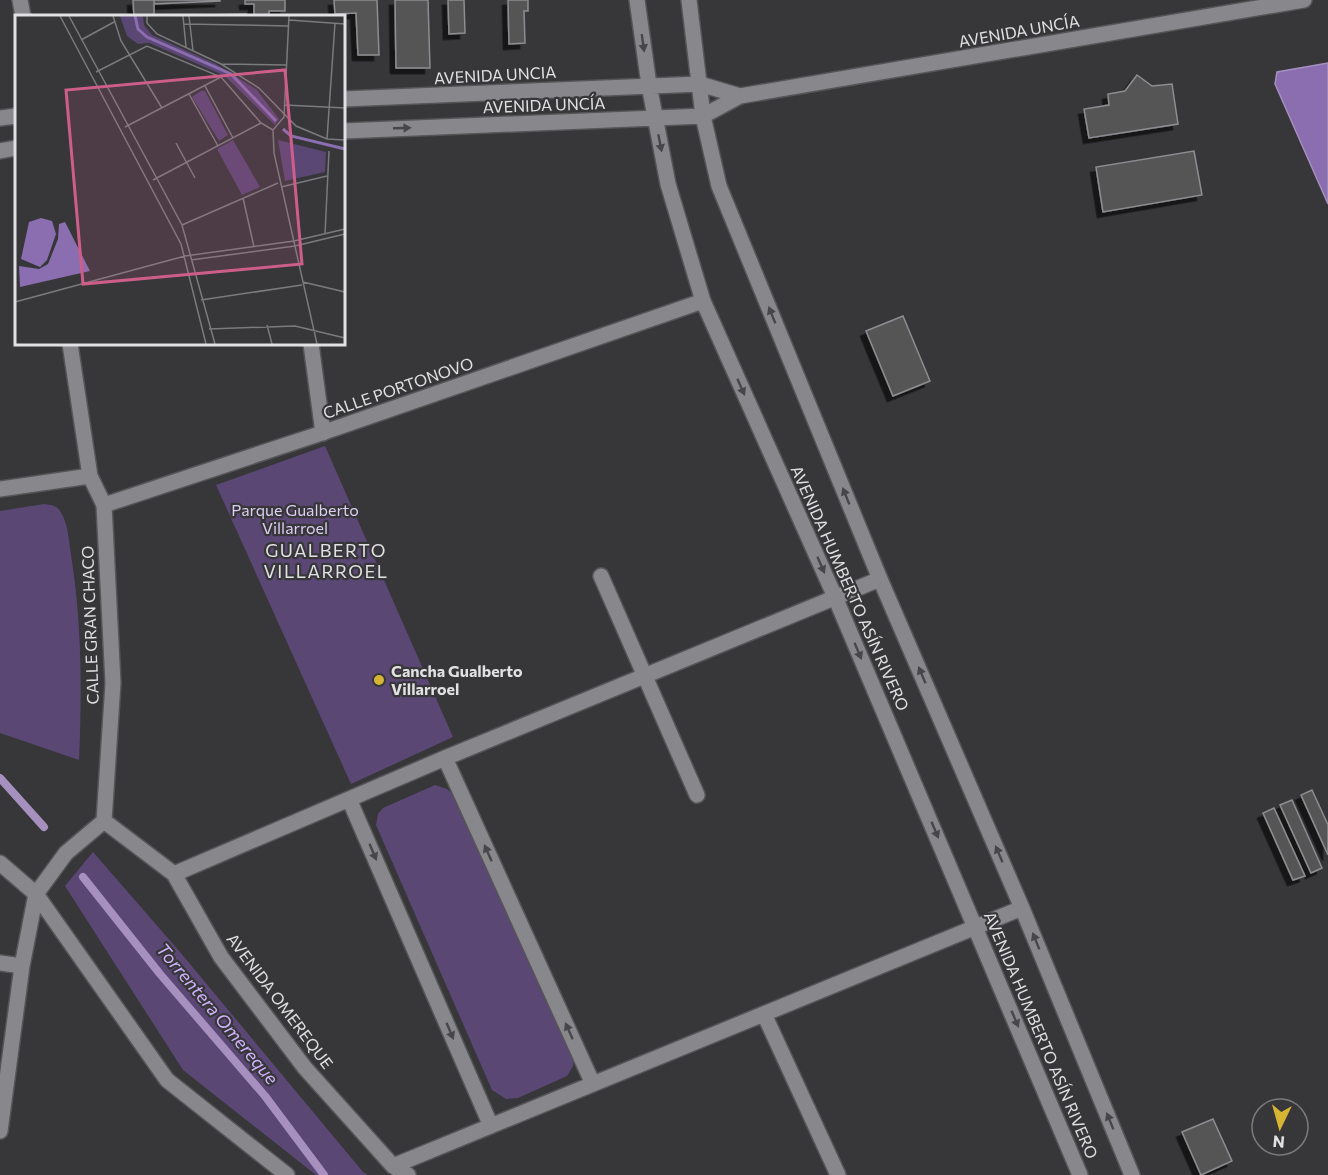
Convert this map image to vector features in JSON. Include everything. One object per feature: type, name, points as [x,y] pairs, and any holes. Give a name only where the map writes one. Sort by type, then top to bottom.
[{"type":"street","points":[[20,0],[23,15]]},
{"type":"street","name":"AVENIDA HUMBERTO ASÍN RIVERO","points":[[637,0],[649,85],[668,184],[703,301],[835,597],[1080,1175]]},
{"type":"street","name":"AVENIDA HUMBERTO ASÍN RIVERO","points":[[689,0],[703,116],[719,186],[880,579],[1022,908],[1132,1175]]},
{"type":"street","name":"AVENIDA UNCÍA","points":[[345,131],[703,116],[740,96],[1304,0]]},
{"type":"street","name":"AVENIDA UNCÍA","points":[[649,85],[700,84],[740,96]]},
{"type":"street","name":"AVENIDA UNCIA","points":[[345,99],[649,85]]},
{"type":"street","points":[[0,118],[15,116]]},
{"type":"street","points":[[0,151],[15,148]]},
{"type":"street","name":"CALLE PORTONOVO","points":[[104,505],[323,433],[703,301]]},
{"type":"street","name":"CALLE GRAN CHACO","points":[[69,345],[90,476],[104,505],[113,683],[104,821]]},
{"type":"street","points":[[311,345],[323,433]]},
{"type":"street","points":[[0,489],[90,476]]},
{"type":"street","points":[[601,576],[697,795]]},
{"type":"street","points":[[174,873],[644,675],[880,579]]},
{"type":"street","points":[[445,758],[593,1084]]},
{"type":"street","points":[[349,799],[491,1126]]},
{"type":"street","points":[[0,1131],[22,966],[36,894],[66,853],[104,821]]},
{"type":"street","name":"AVENIDA OMEREQUE","points":[[104,821],[174,873],[221,957],[305,1068],[393,1166],[408,1175]]},
{"type":"street","points":[[0,863],[36,894],[167,1080],[287,1175]]},
{"type":"street","points":[[393,1166],[1022,908]]},
{"type":"street","points":[[0,963],[22,966]]},
{"type":"street","points":[[764,1014],[838,1175]]},
{"type":"green space","name":"Parque Gualberto Villarroel","points":[[325,446],[453,737],[351,784],[216,485]]},
{"type":"green space","points":[[44,504],[57,508],[65,521],[75,581],[80,658],[79,760],[0,733],[0,511]]},
{"type":"green space","points":[[435,785],[447,789],[455,796],[573,1058],[573,1066],[567,1076],[518,1098],[506,1099],[492,1090],[376,825],[378,814],[383,808]]},
{"type":"green space","points":[[93,852],[180,952],[363,1172],[368,1175],[316,1175],[183,1070],[65,886]]},
{"type":"shaded area","points":[[1328,63],[1328,204],[1275,84],[1277,72]]},
{"type":"building","points":[[133,0],[154,0],[154,15],[134,15]]},
{"type":"building","points":[[154,0],[220,0],[220,1],[154,4]]},
{"type":"building","points":[[245,0],[285,0],[285,11],[269,11],[269,15],[254,15],[254,4],[245,4]]},
{"type":"building","points":[[334,0],[377,0],[379,55],[358,55],[356,13],[335,14]]},
{"type":"building","points":[[395,0],[428,0],[430,68],[396,68]]},
{"type":"building","points":[[448,0],[464,0],[465,33],[449,34]]},
{"type":"building","points":[[508,0],[528,0],[528,11],[524,11],[525,43],[509,44]]},
{"type":"building","points":[[1137,75],[1152,86],[1172,84],[1178,124],[1089,138],[1084,109],[1109,105],[1108,94],[1125,91]]},
{"type":"building","points":[[1194,151],[1202,195],[1103,212],[1096,167]]},
{"type":"building","points":[[903,316],[930,381],[893,396],[866,331]]},
{"type":"building","points":[[1312,790],[1328,825],[1328,855],[1301,795]]},
{"type":"building","points":[[1292,800],[1322,868],[1311,873],[1280,805]]},
{"type":"building","points":[[1274,808],[1305,876],[1293,880],[1263,813]]},
{"type":"building","points":[[1213,1119],[1232,1161],[1201,1175],[1182,1132]]},
{"type":"waterway","name":"Torrentera Omereque","points":[[0,778],[44,827]]},
{"type":"waterway","name":"Torrentera Omereque","points":[[83,877],[160,974],[265,1096],[324,1175]]},
{"type":"place","name":"Cancha Gualberto Villarroel","points":[[379,680]]},
{"type":"district","name":"GUALBERTO VILLARROEL","points":[[326,561]]}]
